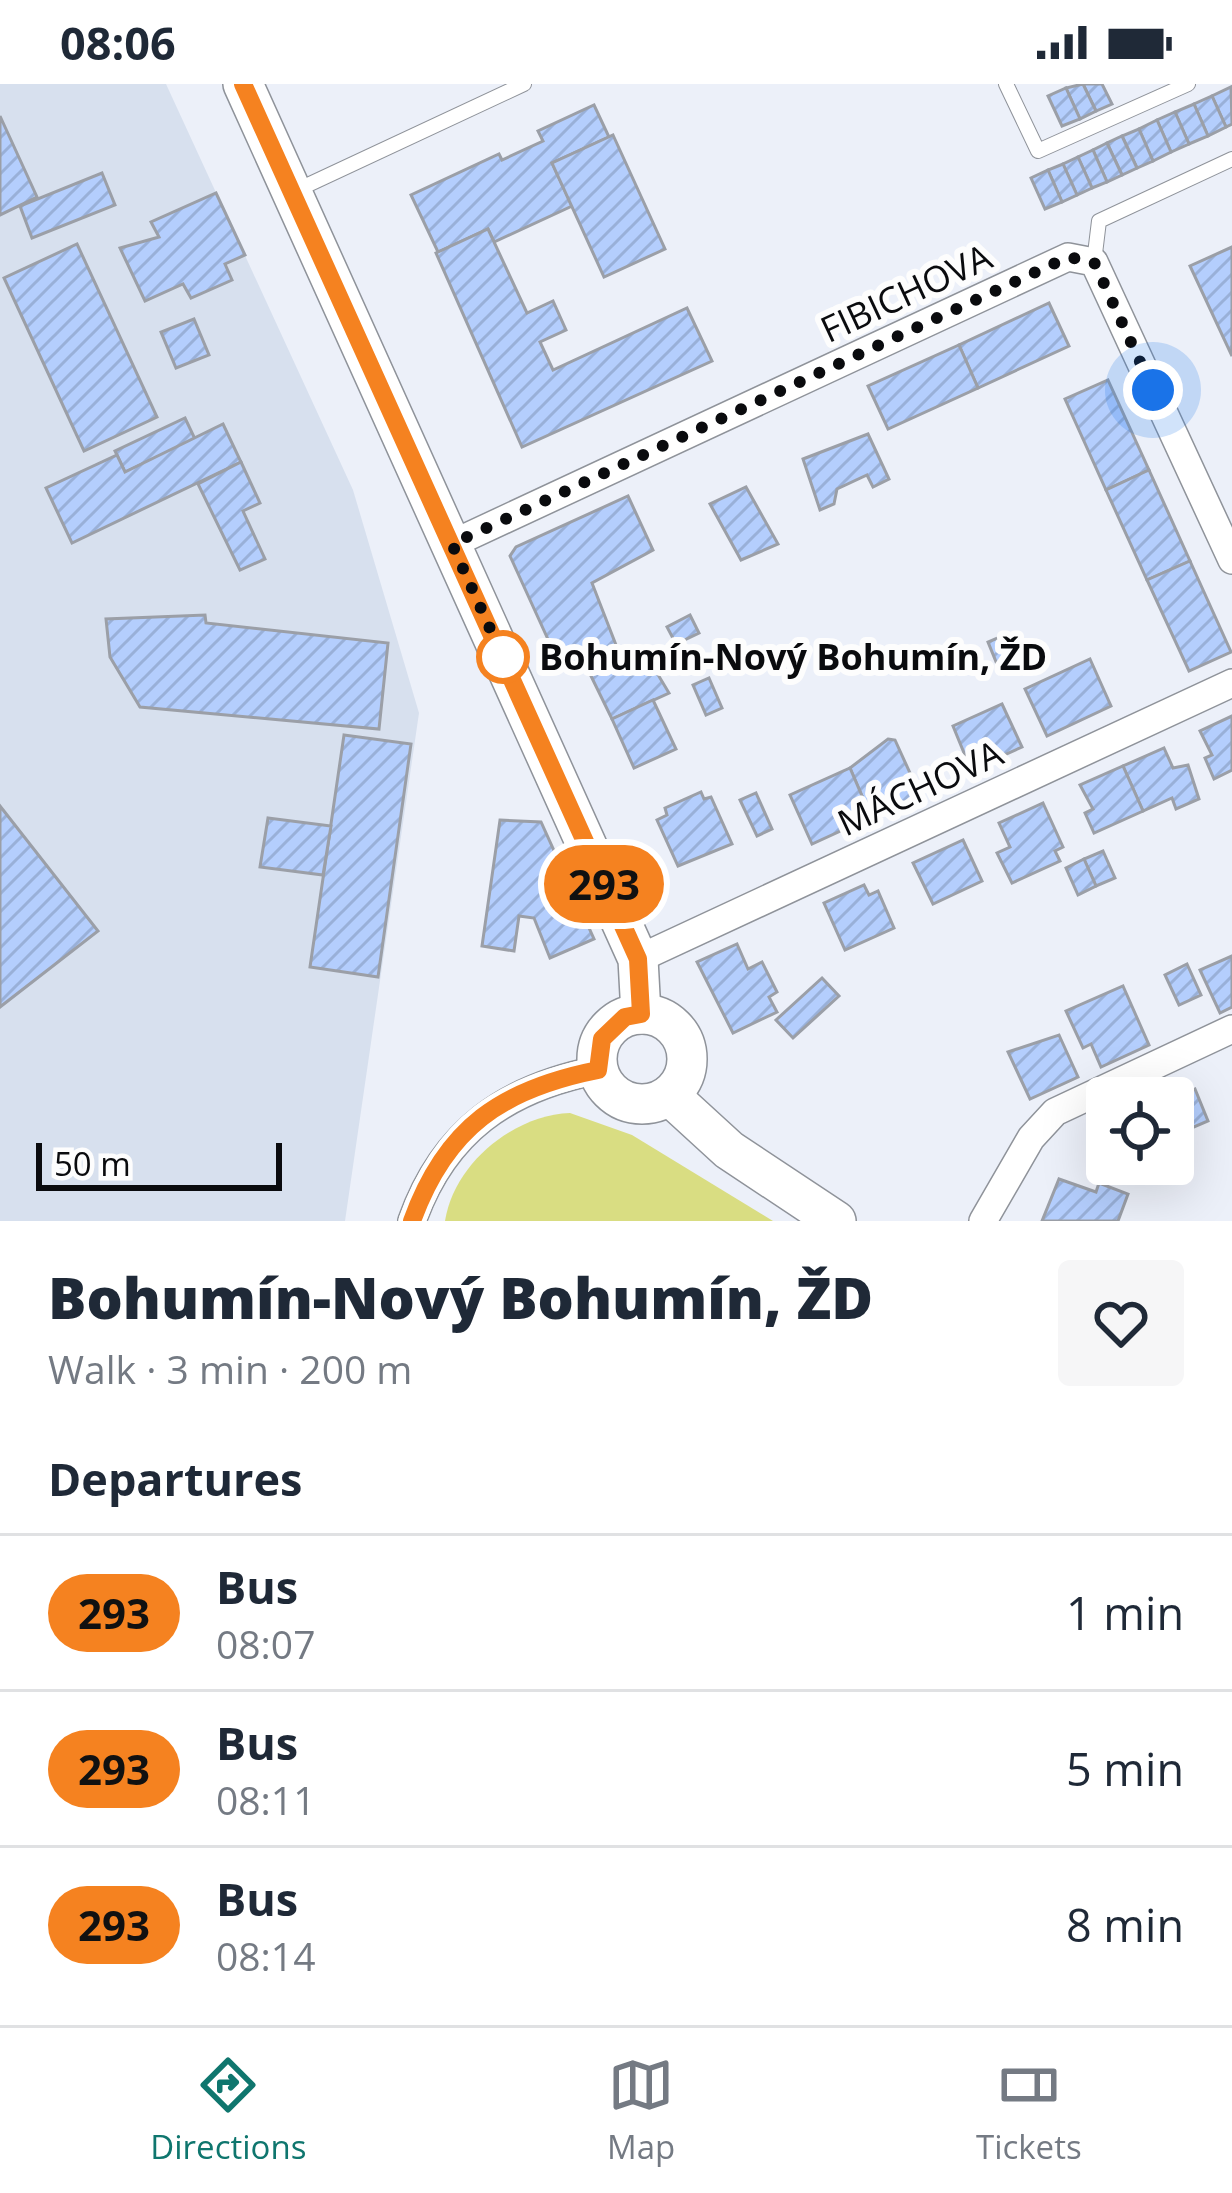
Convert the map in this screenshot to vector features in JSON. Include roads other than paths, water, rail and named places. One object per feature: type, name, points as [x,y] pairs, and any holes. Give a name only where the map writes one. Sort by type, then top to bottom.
[{"type":"main road","points":[[243,84],[638,959],[641,1014]]},
{"type":"main road","points":[[641,1014],[672,1024],[688,1052],[688,1069],[670,1096],[636,1105],[606,1087],[598,1070],[602,1039],[625,1017],[641,1014]]},
{"type":"main road","points":[[670,1096],[729,1150],[836,1221]]},
{"type":"street","name":"FIBICHOVA","points":[[452,544],[1068,257],[1094,262]]},
{"type":"street","points":[[1094,262],[1232,560]]},
{"type":"street","name":"MÁCHOVA","points":[[638,959],[1232,682]]},
{"type":"street","points":[[983,1221],[1031,1138],[1055,1112],[1232,1029]]},
{"type":"street","points":[[412,1221],[445,1154],[472,1122],[522,1090],[598,1070]]},
{"type":"lane","points":[[293,193],[524,84]]},
{"type":"lane","points":[[1006,84],[1038,151],[1188,84]]},
{"type":"lane","points":[[1094,262],[1099,221],[1232,159]]},
{"type":"place","name":"Bohumín-Nový Bohumín, ŽD","points":[[503,657]]}]
